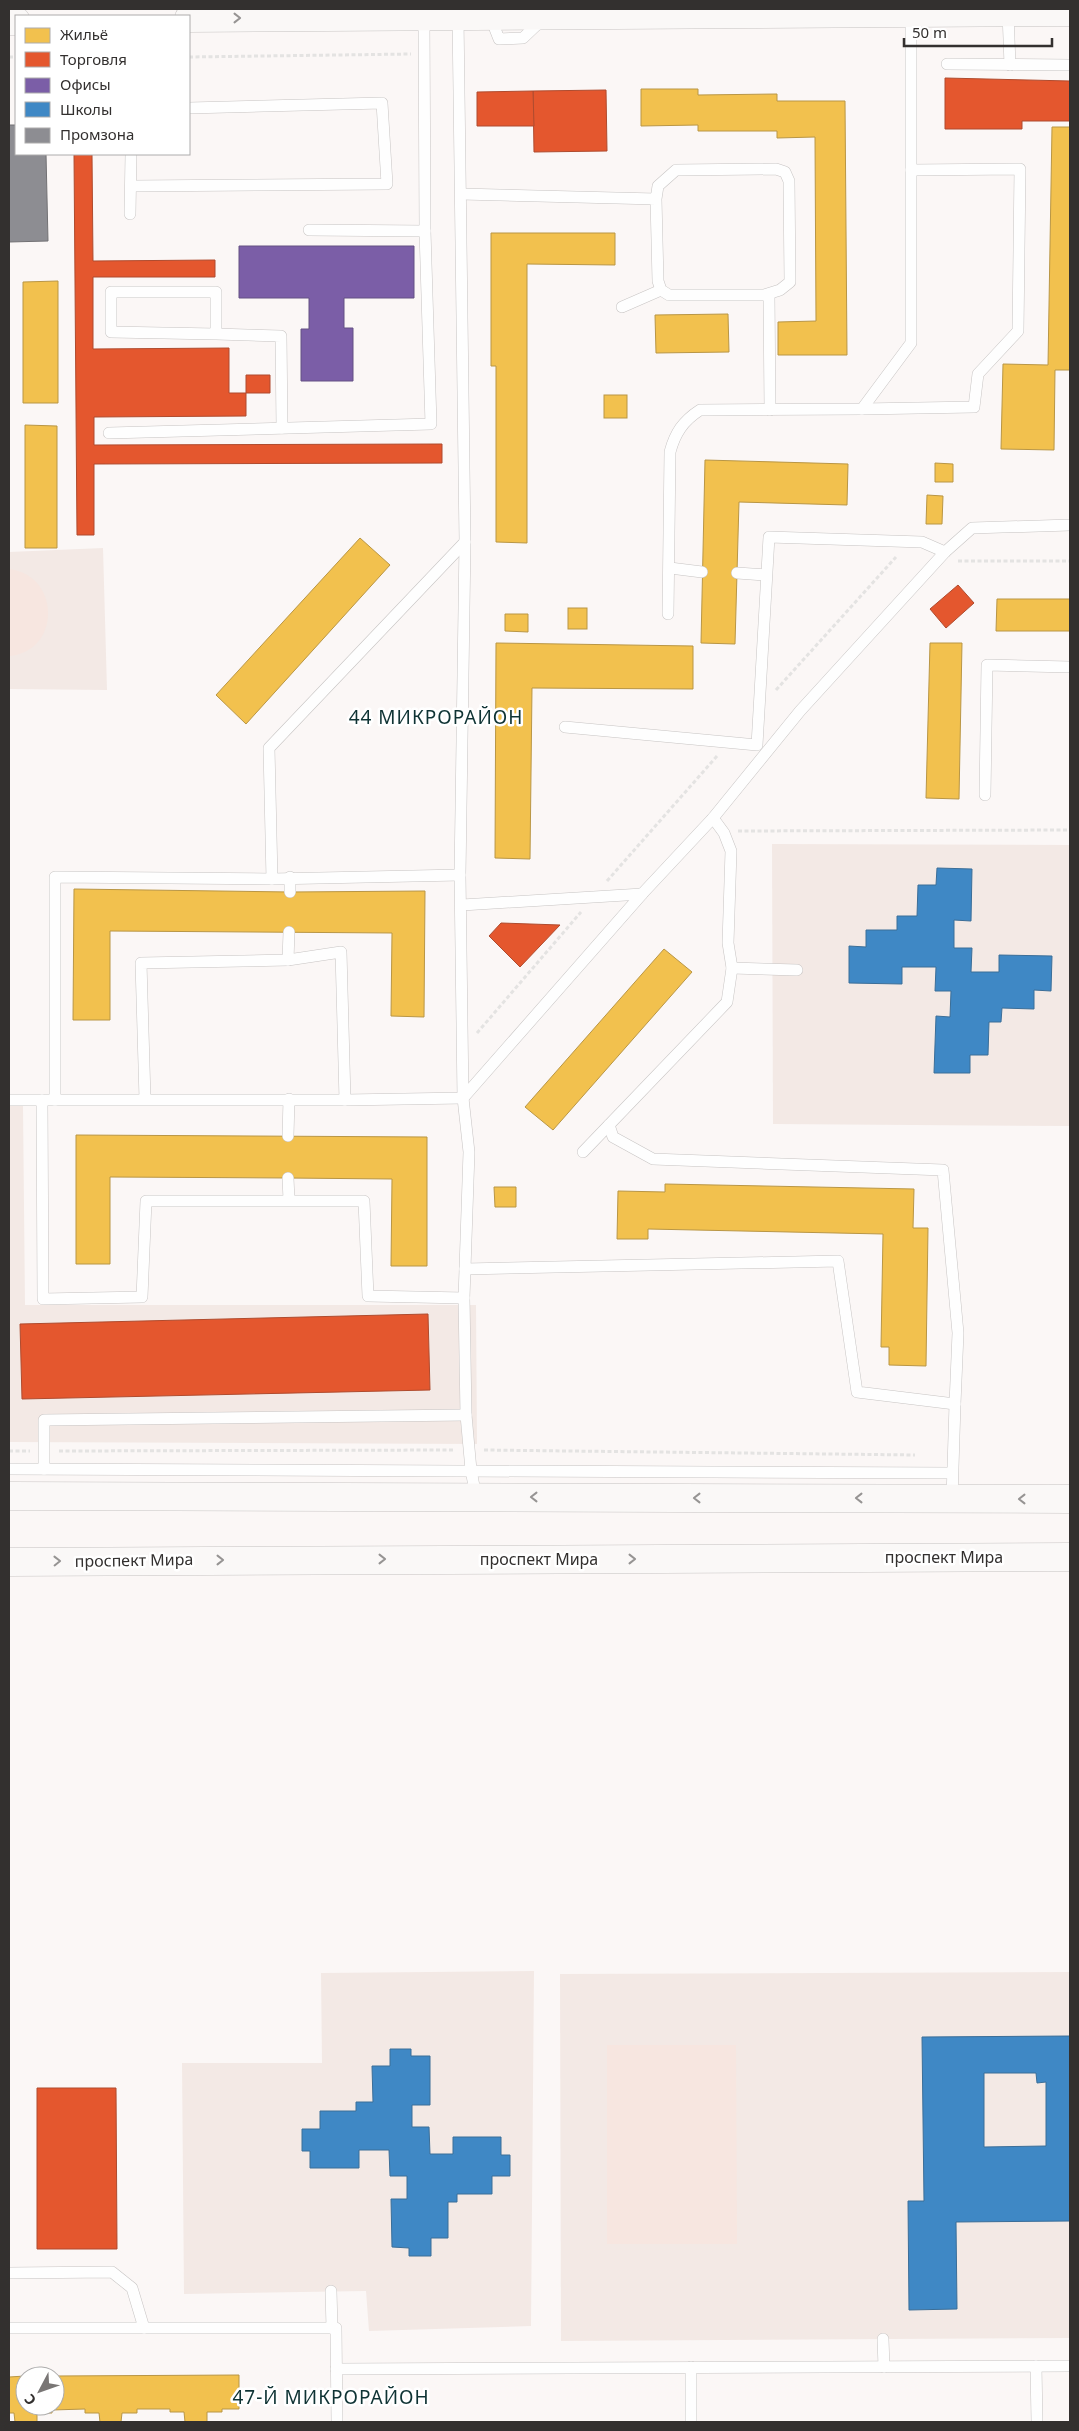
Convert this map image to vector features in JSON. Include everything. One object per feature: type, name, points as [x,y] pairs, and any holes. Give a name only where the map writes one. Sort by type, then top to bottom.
[{"type":"street","points":[[190,18],[1070,12]]},
{"type":"street","points":[[9,1496],[476,1497],[952,1486],[1070,1499]]},
{"type":"street","name":"проспект Мира","points":[[9,1562],[1070,1557]]},
{"type":"lane","points":[[1008,13],[1010,65]]},
{"type":"lane","points":[[862,409],[911,343],[911,14]]},
{"type":"lane","points":[[109,433],[432,424],[425,231],[425,54],[429,15]]},
{"type":"lane","points":[[471,15],[461,194],[465,542],[460,875],[462,905],[463,1098],[468,1152],[464,1298],[466,1415],[471,1470],[476,1497]]},
{"type":"lane","points":[[947,64],[1070,65]]},
{"type":"lane","points":[[132,186],[387,184],[382,103],[190,108]]},
{"type":"lane","points":[[130,214],[132,186],[131,155]]},
{"type":"lane","points":[[776,169],[785,172],[789,181],[790,282],[780,290],[769,294],[669,295],[661,290],[658,281],[656,199],[658,186],[676,170],[776,169]]},
{"type":"lane","points":[[668,614],[670,452],[674,435],[688,418],[700,410],[974,407],[978,374],[1018,330],[1020,169],[911,170]]},
{"type":"lane","points":[[461,194],[656,199]]},
{"type":"lane","points":[[309,230],[425,231]]},
{"type":"lane","points":[[622,307],[661,290]]},
{"type":"lane","points":[[216,334],[216,292],[111,292],[111,332],[281,336],[282,428]]},
{"type":"lane","points":[[769,294],[770,410]]},
{"type":"lane","points":[[9,1100],[463,1098],[642,894],[713,818],[762,747],[945,552],[972,528],[1070,524]]},
{"type":"lane","points":[[762,747],[759,709],[769,537],[922,542],[945,552]]},
{"type":"lane","points":[[272,879],[269,748],[465,542]]},
{"type":"lane","points":[[670,568],[702,572]]},
{"type":"lane","points":[[737,573],[766,575]]},
{"type":"lane","points":[[985,795],[987,665],[1070,667]]},
{"type":"lane","points":[[564,727],[729,742],[762,747]]},
{"type":"lane","points":[[583,1152],[727,1002],[732,968],[728,943],[731,851],[724,833],[713,818]]},
{"type":"lane","points":[[55,1100],[56,877],[272,879],[290,877],[460,875]]},
{"type":"lane","points":[[290,877],[290,892]]},
{"type":"lane","points":[[462,905],[642,894]]},
{"type":"lane","points":[[288,960],[289,932]]},
{"type":"lane","points":[[145,1099],[141,963],[288,960],[341,952],[345,1100]]},
{"type":"lane","points":[[732,968],[797,970]]},
{"type":"lane","points":[[288,1136],[289,1099]]},
{"type":"lane","points":[[42,1100],[43,1299],[142,1297],[146,1201],[289,1200],[364,1201],[368,1296],[464,1298]]},
{"type":"lane","points":[[9,1469],[471,1470],[952,1486],[958,1333],[943,1170],[653,1159],[613,1137],[609,1125]]},
{"type":"lane","points":[[288,1178],[289,1200]]},
{"type":"lane","points":[[465,1269],[838,1261],[857,1392],[955,1404]]},
{"type":"lane","points":[[44,1469],[44,1420],[466,1415]]},
{"type":"lane","points":[[9,2273],[112,2272],[132,2288],[144,2328]]},
{"type":"lane","points":[[330,2291],[332,2328]]},
{"type":"lane","points":[[9,2328],[336,2328],[337,2422]]},
{"type":"lane","points":[[883,2339],[884,2366]]},
{"type":"lane","points":[[1036,2366],[1037,2422]]},
{"type":"lane","points":[[336,2369],[1070,2366]]},
{"type":"lane","points":[[691,2367],[691,2422]]},
{"type":"path","points":[[190,57],[425,54]]},
{"type":"path","points":[[759,709],[910,542]]},
{"type":"path","points":[[937,562],[1070,561]]},
{"type":"path","points":[[462,1050],[729,742]]},
{"type":"path","points":[[724,833],[744,830],[1070,830]]},
{"type":"shaded area","points":[[103,548],[107,690],[9,689],[9,552]]},
{"type":"shaded area","points":[[9,569],[26,574],[38,585],[46,598],[48,613],[46,628],[38,642],[26,651],[9,656]]},
{"type":"shaded area","points":[[772,844],[1070,845],[1070,1126],[773,1124]]},
{"type":"shaded area","points":[[9,1106],[23,1106],[25,1305],[476,1305],[477,1444],[9,1442]]},
{"type":"shaded area","points":[[534,1971],[531,2326],[369,2331],[366,2291],[184,2294],[182,2063],[322,2063],[321,1973]]},
{"type":"shaded area","points":[[1070,1972],[1070,2338],[561,2341],[560,1974]]},
{"type":"shaded area","points":[[607,2045],[736,2045],[737,2244],[607,2244]]},
{"type":"building: Жильё","points":[[641,89],[698,89],[698,95],[777,94],[777,101],[845,101],[847,355],[778,355],[778,322],[816,321],[815,137],[777,138],[777,131],[698,131],[698,125],[641,126]]},
{"type":"building: Жильё","points":[[1052,127],[1070,127],[1070,370],[1055,370],[1054,450],[1001,449],[1003,364],[1048,365]]},
{"type":"building: Жильё","points":[[491,233],[615,233],[615,265],[527,264],[527,543],[496,542],[496,366],[491,366]]},
{"type":"building: Жильё","points":[[58,281],[58,403],[23,403],[23,282]]},
{"type":"building: Жильё","points":[[728,314],[729,352],[656,353],[655,315]]},
{"type":"building: Жильё","points":[[604,395],[627,395],[627,418],[604,418]]},
{"type":"building: Жильё","points":[[25,425],[57,426],[57,548],[25,548]]},
{"type":"building: Жильё","points":[[705,460],[848,464],[847,505],[739,502],[735,644],[701,643]]},
{"type":"building: Жильё","points":[[935,463],[953,464],[953,482],[935,482]]},
{"type":"building: Жильё","points":[[927,495],[943,496],[942,524],[926,524]]},
{"type":"building: Жильё","points":[[360,538],[390,565],[246,724],[216,695]]},
{"type":"building: Жильё","points":[[997,599],[1070,599],[1070,631],[996,631]]},
{"type":"building: Жильё","points":[[568,608],[587,608],[587,629],[568,629]]},
{"type":"building: Жильё","points":[[505,614],[528,614],[528,632],[505,631]]},
{"type":"building: Жильё","points":[[496,643],[693,646],[693,689],[532,688],[530,859],[495,858]]},
{"type":"building: Жильё","points":[[930,643],[962,643],[959,799],[926,798]]},
{"type":"building: Жильё","points":[[74,889],[290,892],[425,891],[424,1017],[391,1016],[392,933],[110,931],[110,1020],[73,1020]]},
{"type":"building: Жильё","points":[[664,949],[692,972],[553,1130],[525,1107]]},
{"type":"building: Жильё","points":[[76,1135],[427,1137],[427,1266],[391,1266],[392,1179],[288,1178],[110,1177],[110,1264],[76,1264]]},
{"type":"building: Жильё","points":[[665,1184],[914,1189],[913,1228],[928,1228],[926,1366],[889,1365],[889,1347],[881,1347],[883,1234],[648,1229],[648,1239],[617,1239],[618,1191],[665,1192]]},
{"type":"building: Жильё","points":[[494,1187],[516,1187],[516,1207],[495,1207]]},
{"type":"building: Жильё","points":[[239,2375],[239,2409],[222,2409],[222,2412],[207,2412],[207,2422],[185,2422],[184,2412],[170,2412],[170,2409],[137,2409],[137,2413],[122,2413],[121,2422],[100,2422],[99,2413],[85,2413],[85,2409],[65,2410],[65,2376]]},
{"type":"building: Жильё","points":[[9,2377],[15,2377],[15,2416],[37,2416],[37,2422],[15,2422],[14,2413],[9,2413]]},
{"type":"building: Торговля","points":[[945,78],[1070,81],[1070,121],[1022,121],[1022,129],[945,129]]},
{"type":"building: Торговля","points":[[606,90],[607,151],[534,152],[533,91]]},
{"type":"building: Торговля","points":[[533,91],[534,126],[477,126],[477,92]]},
{"type":"building: Торговля","points":[[74,155],[92,155],[93,261],[215,260],[215,277],[93,277],[93,349],[229,348],[229,393],[246,393],[246,416],[94,417],[94,445],[442,444],[442,463],[94,464],[94,535],[77,535]]},
{"type":"building: Торговля","points":[[246,375],[270,375],[270,393],[246,393]]},
{"type":"building: Торговля","points":[[958,585],[974,603],[946,628],[930,609]]},
{"type":"building: Торговля","points":[[501,923],[560,925],[520,967],[489,936]]},
{"type":"building: Торговля","points":[[428,1314],[430,1390],[22,1399],[20,1324]]},
{"type":"building: Торговля","points":[[37,2088],[116,2088],[117,2249],[37,2249]]},
{"type":"building: Офисы","points":[[239,246],[414,246],[414,298],[344,298],[344,328],[353,328],[353,381],[301,381],[301,329],[309,329],[309,298],[239,298]]},
{"type":"building: Школы","points":[[937,868],[972,869],[971,921],[954,920],[954,948],[972,948],[971,972],[999,972],[999,955],[1052,956],[1051,991],[1034,990],[1034,1009],[1002,1008],[1001,1022],[989,1022],[988,1055],[970,1055],[970,1073],[934,1073],[936,1016],[950,1017],[951,991],[935,991],[936,967],[902,967],[902,984],[849,983],[849,946],[866,947],[866,930],[897,930],[897,916],[917,916],[918,885],[936,885]]},
{"type":"building: Школы","points":[[1070,2036],[1070,2221],[956,2222],[957,2309],[909,2310],[908,2201],[924,2201],[922,2037]],"holes":[[[984,2073],[1036,2073],[1037,2083],[1046,2082],[1046,2146],[984,2147]]]},
{"type":"building: Школы","points":[[390,2049],[411,2049],[411,2056],[430,2056],[430,2105],[412,2105],[412,2127],[429,2127],[430,2154],[453,2154],[453,2137],[501,2137],[501,2155],[510,2155],[510,2176],[492,2176],[492,2194],[457,2194],[457,2202],[448,2202],[448,2238],[431,2238],[431,2256],[409,2256],[409,2248],[392,2247],[391,2199],[407,2199],[407,2176],[390,2176],[389,2150],[359,2150],[359,2168],[310,2168],[310,2151],[302,2151],[302,2129],[320,2129],[320,2111],[356,2111],[356,2102],[373,2102],[372,2066],[390,2066]]},
{"type":"building: Промзона","points":[[9,125],[15,125],[15,155],[46,155],[48,241],[9,242]]},
{"type":"district","name":"44 МИКРОРАЙОН","points":[[436,717]]},
{"type":"district","name":"47-Й МИКРОРАЙОН","points":[[331,2397]]}]
